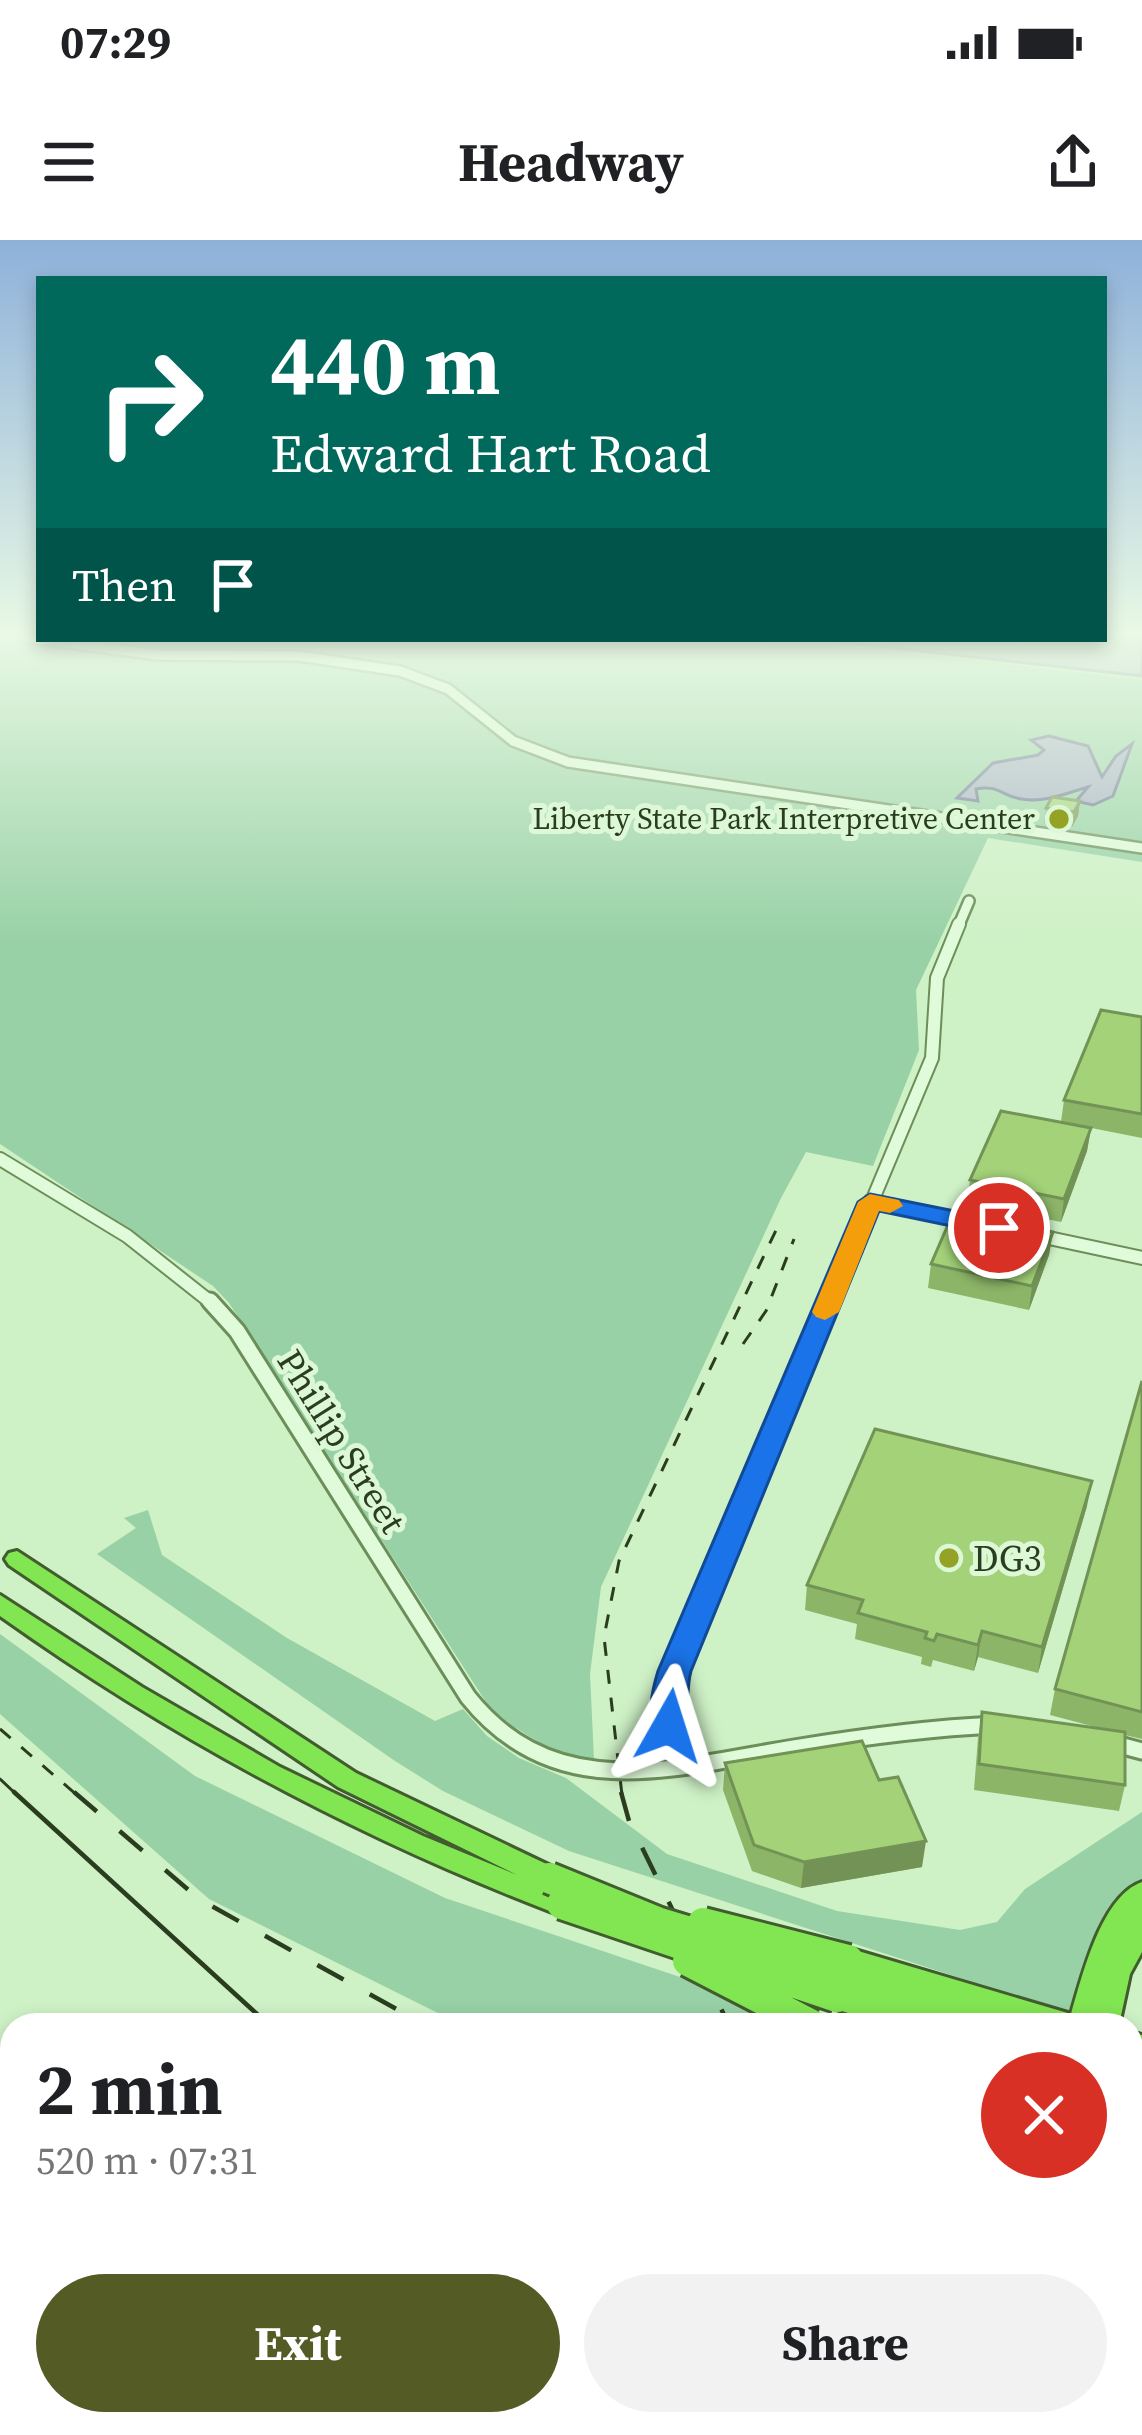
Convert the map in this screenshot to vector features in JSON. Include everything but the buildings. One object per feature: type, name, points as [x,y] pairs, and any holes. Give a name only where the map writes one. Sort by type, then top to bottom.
[{"type":"highway","points":[[7,1552],[335,1773],[560,1886],[790,2013]]},
{"type":"highway","points":[[0,1604],[184,1726],[316,1799],[475,1872],[560,1886],[950,2013]]},
{"type":"highway","points":[[1086,2013],[1101,1952],[1121,1915],[1142,1893]]},
{"type":"highway","points":[[1107,2013],[1116,1973],[1142,1924]]},
{"type":"highway","points":[[840,1978],[1015,2013]]},
{"type":"highway","points":[[840,1978],[902,2013]]},
{"type":"street","points":[[523,739],[578,759],[1142,848]]},
{"type":"street","points":[[680,1766],[667,1709],[674,1671],[932,1058],[937,978],[969,901]]},
{"type":"street","name":"Phillip Street","points":[[0,1159],[212,1300],[237,1331],[490,1725],[534,1754],[602,1772],[680,1766],[911,1731],[1015,1726]]},
{"type":"street","points":[[870,1202],[977,1223]]},
{"type":"street","points":[[1020,1232],[1142,1258]]},
{"type":"street","points":[[1088,1737],[1142,1751]]},
{"type":"shaded area","points":[[0,739],[1142,739],[1142,862],[988,838],[916,990],[919,1050],[873,1166],[806,1152],[781,1198],[601,1587],[590,1674],[594,1760],[552,1751],[493,1713],[229,1303],[213,1286],[0,1144]]},
{"type":"shaded area","points":[[148,1510],[162,1555],[287,1638],[435,1721],[463,1709],[487,1736],[519,1758],[566,1778],[667,1854],[837,1911],[960,1930],[997,1922],[1025,1889],[1142,1812],[1142,1879],[1108,1910],[1068,2013],[569,1851],[443,1791],[395,1761],[97,1554],[136,1528],[124,1518]]},
{"type":"shaded area","points":[[0,1634],[195,1776],[445,1898],[787,2013],[438,2013],[209,1899],[0,1714]]},
{"type":"water","points":[[1062,739],[1088,746],[1102,777],[1116,756],[1132,744],[1113,796],[1093,805],[1076,801],[1088,787],[1031,800],[984,788],[976,789],[978,801],[957,798],[993,763],[1044,750],[1031,740]]},
{"type":"tram line","points":[[0,1779],[17,1795]]},
{"type":"tram line","points":[[14,1792],[256,2013]]},
{"type":"railway","points":[[622,1795],[604,1637],[619,1561],[778,1226]]},
{"type":"railway","points":[[743,1344],[766,1311],[794,1239]]},
{"type":"railway","points":[[0,1729],[77,1795]]},
{"type":"railway","points":[[74,1792],[199,1899],[403,2013]]},
{"type":"railway","points":[[621,1792],[629,1821],[723,2013]]},
{"type":"slow traffic","points":[[825,1312],[870,1202],[890,1206]]},
{"type":"place","name":"Liberty State Park Interpretive Center","points":[[1059,819]]},
{"type":"place","name":"DG3","points":[[949,1558]]},
{"type":"route","points":[[669,1726],[668,1691],[674,1671],[870,1202],[999,1228]]}]
